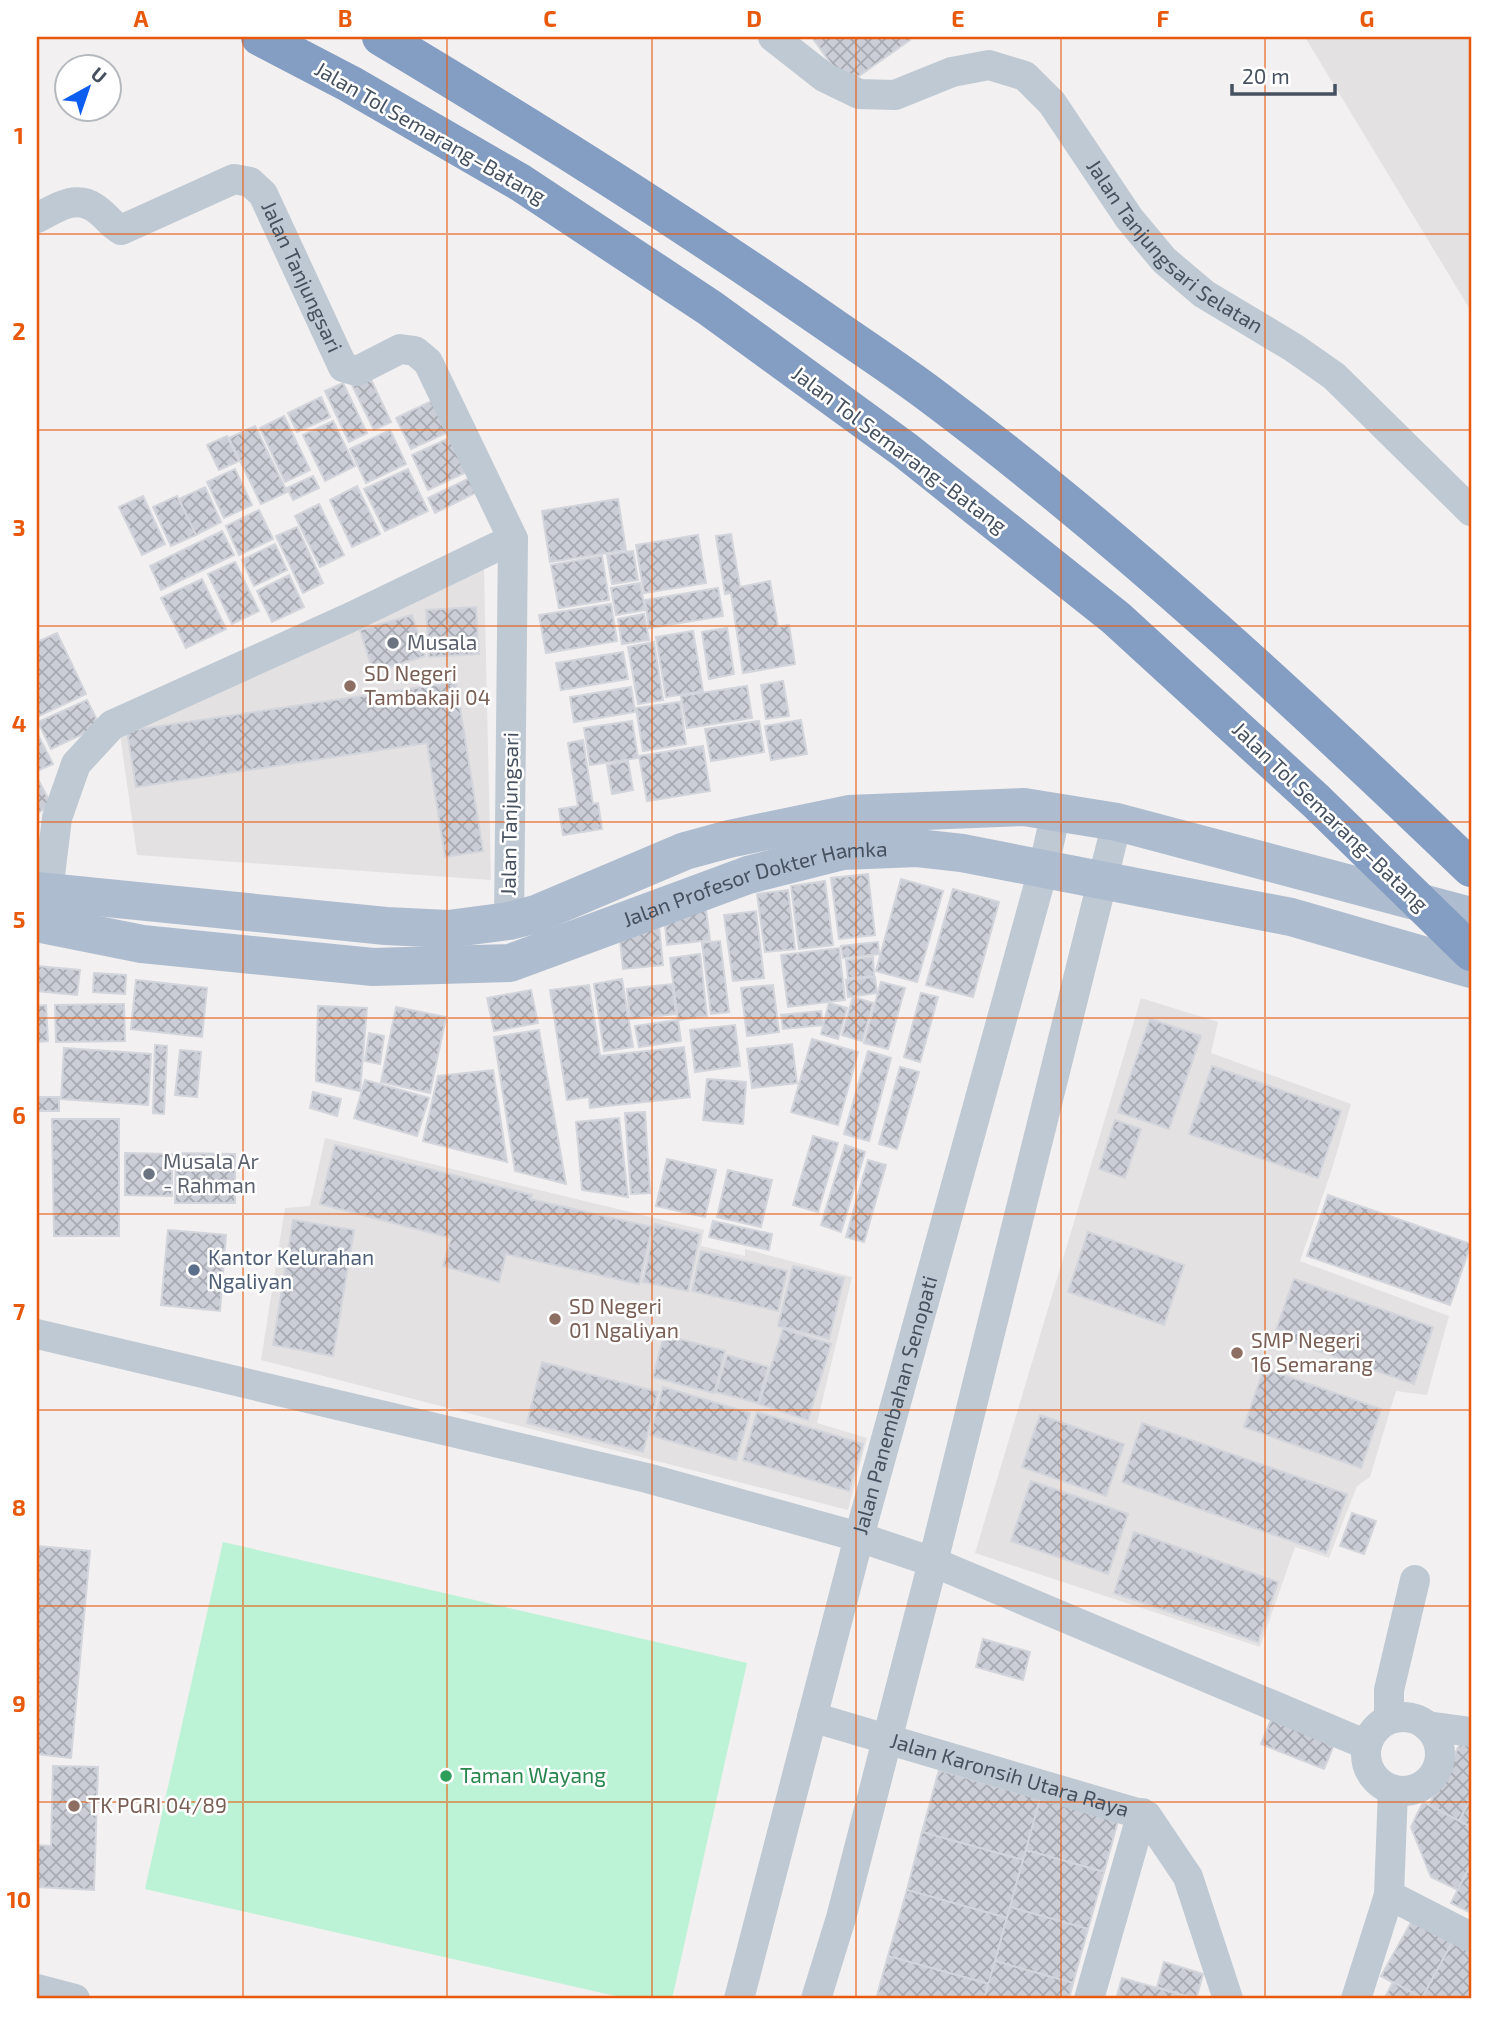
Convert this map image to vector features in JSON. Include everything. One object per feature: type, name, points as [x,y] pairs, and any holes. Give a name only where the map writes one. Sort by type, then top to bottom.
[{"type":"highway","name":"Jalan Tol Semarang–Batang","points":[[260,37],[521,183],[710,308],[905,450],[1116,618],[1316,801],[1471,952]]},
{"type":"highway","points":[[381,37],[544,135],[741,263],[936,398],[1146,566],[1353,755],[1471,868]]},
{"type":"main road","name":"Jalan Profesor Dokter Hamka","points":[[40,902],[448,929],[536,915],[685,851],[729,839],[849,814],[1024,807],[1117,822],[1471,916]]},
{"type":"main road","name":"Jalan Profesor Dokter Hamka","points":[[40,902],[142,944],[373,967],[510,963],[748,875],[842,851],[917,848],[962,853],[1291,918],[1471,970]]},
{"type":"street","name":"Jalan Tanjungsari Selatan","points":[[773,37],[824,77],[859,94],[895,95],[952,72],[989,65],[1025,76],[1052,103],[1129,218],[1164,260],[1204,294],[1294,348],[1334,376],[1471,511]]},
{"type":"street","name":"Jalan Tanjungsari","points":[[37,218],[69,202],[83,203],[95,208],[121,230],[234,179],[250,183],[263,194],[343,367],[357,371],[400,349],[415,351],[428,362],[513,539],[509,921]]},
{"type":"street","points":[[40,902],[57,818],[76,764],[112,724],[349,618],[513,539]]},
{"type":"street","name":"Jalan Panembahan Senopati","points":[[739,1999],[859,1537],[1043,870],[1056,812]]},
{"type":"street","points":[[816,1999],[841,1918],[933,1562],[1117,822]]},
{"type":"street","points":[[37,1334],[647,1478],[859,1537],[933,1562],[1367,1745]]},
{"type":"street","points":[[1389,1720],[1389,1690],[1415,1580]]},
{"type":"street","name":"Jalan Karonsih Utara Raya","points":[[812,1717],[1142,1813],[1089,1999]]},
{"type":"street","points":[[1427,1726],[1440,1747],[1436,1772],[1428,1782],[1418,1789],[1406,1791],[1393,1790],[1374,1778],[1368,1768],[1367,1745],[1375,1730],[1389,1720],[1409,1717],[1427,1726],[1471,1732]]},
{"type":"street","points":[[1356,1999],[1389,1895],[1393,1790]]},
{"type":"street","points":[[1142,1813],[1152,1820],[1188,1877],[1228,1999]]},
{"type":"street","points":[[1389,1895],[1471,1937]]},
{"type":"street","points":[[37,1989],[75,1999]]},
{"type":"shaded area","points":[[1305,37],[1471,37],[1471,311]]},
{"type":"shaded area","name":"SD Negeri Tambakaji 04","points":[[484,569],[491,880],[137,855],[119,727]]},
{"type":"shaded area","name":"SMP Negeri 16 Semarang","points":[[1141,998],[1218,1022],[1211,1053],[1351,1104],[1300,1261],[1449,1316],[1427,1395],[1396,1391],[1370,1477],[1357,1486],[1329,1558],[1295,1547],[1260,1647],[975,1553]]},
{"type":"shaded area","name":"SD Negeri 01 Ngaliyan","points":[[325,1138],[704,1230],[701,1246],[745,1256],[745,1249],[852,1277],[817,1423],[867,1438],[848,1510],[261,1360],[285,1208],[310,1206]]},
{"type":"green space","name":"Taman Wayang","points":[[223,1542],[747,1663],[672,1999],[629,1999],[145,1889]]},
{"type":"building","points":[[812,37],[908,37],[910,40],[846,85]]},
{"type":"building","points":[[367,371],[391,422],[374,430],[349,379]]},
{"type":"building","points":[[343,383],[367,433],[349,442],[325,391]]},
{"type":"building","points":[[442,396],[457,428],[411,449],[396,418]]},
{"type":"building","points":[[321,397],[330,417],[297,432],[288,413]]},
{"type":"building","points":[[284,416],[310,470],[285,482],[260,428]]},
{"type":"building","points":[[333,421],[355,466],[325,481],[303,435]]},
{"type":"building","points":[[255,426],[287,492],[261,504],[229,438]]},
{"type":"building","points":[[390,430],[406,464],[366,483],[350,449]]},
{"type":"building","points":[[456,435],[473,469],[428,490],[412,455]]},
{"type":"building","points":[[227,436],[239,461],[219,470],[207,445]]},
{"type":"building","points":[[235,469],[252,505],[224,518],[207,482]]},
{"type":"building","points":[[408,469],[428,511],[385,531],[364,489]]},
{"type":"building","points":[[313,476],[319,488],[293,500],[287,488]]},
{"type":"building","points":[[474,476],[481,490],[435,513],[428,498]]},
{"type":"building","points":[[357,486],[380,534],[352,547],[330,500]]},
{"type":"building","points":[[205,487],[221,522],[196,535],[179,499]]},
{"type":"building","points":[[143,496],[165,544],[142,555],[119,507]]},
{"type":"building","points":[[177,496],[196,535],[171,546],[153,507]]},
{"type":"building","points":[[618,499],[626,550],[550,562],[542,511]]},
{"type":"building","points":[[319,504],[344,555],[320,567],[295,516]]},
{"type":"building","points":[[259,510],[273,539],[239,555],[226,526]]},
{"type":"building","points":[[297,527],[323,583],[303,593],[276,536]]},
{"type":"building","points":[[222,531],[234,555],[161,590],[150,566]]},
{"type":"building","points":[[731,534],[740,587],[770,581],[778,627],[789,625],[795,664],[743,673],[731,593],[725,594],[716,536]]},
{"type":"building","points":[[698,535],[706,583],[644,593],[636,545]]},
{"type":"building","points":[[275,544],[287,570],[254,586],[242,560]]},
{"type":"building","points":[[633,551],[638,580],[612,584],[607,555]]},
{"type":"building","points":[[602,556],[609,600],[559,608],[551,565]]},
{"type":"building","points":[[235,562],[259,611],[232,624],[208,574]]},
{"type":"building","points":[[289,575],[304,607],[272,622],[257,591]]},
{"type":"building","points":[[202,579],[226,629],[186,648],[161,598]]},
{"type":"building","points":[[640,583],[645,610],[616,615],[611,588]]},
{"type":"building","points":[[718,588],[723,616],[649,628],[645,600]]},
{"type":"building","points":[[611,604],[617,641],[546,653],[539,615]]},
{"type":"building","points":[[476,607],[479,654],[429,657],[426,610]]},
{"type":"building","points":[[644,614],[649,640],[622,644],[618,619]]},
{"type":"building","name":"Musala","points":[[412,615],[425,656],[373,672],[360,630]]},
{"type":"building","points":[[727,628],[734,674],[709,679],[702,632]]},
{"type":"building","points":[[693,631],[703,691],[666,697],[656,637]]},
{"type":"building","points":[[57,633],[86,694],[39,716],[37,642]]},
{"type":"building","points":[[654,642],[663,700],[638,704],[628,647]]},
{"type":"building","points":[[623,652],[628,679],[561,690],[556,663]]},
{"type":"building","points":[[783,681],[789,716],[766,719],[761,685]]},
{"type":"building","points":[[456,682],[483,851],[445,857],[427,743],[136,787],[127,731]]},
{"type":"building","points":[[747,686],[752,718],[687,728],[681,696]]},
{"type":"building","points":[[631,687],[635,712],[574,722],[570,697]]},
{"type":"building","points":[[87,700],[100,726],[51,749],[38,722]]},
{"type":"building","points":[[680,702],[686,744],[643,751],[636,708]]},
{"type":"building","points":[[801,720],[807,754],[771,760],[765,726]]},
{"type":"building","points":[[632,721],[638,758],[590,765],[584,728]]},
{"type":"building","points":[[759,721],[764,752],[711,761],[705,729]]},
{"type":"building","points":[[37,733],[53,764],[37,771]]},
{"type":"building","points":[[583,740],[593,804],[598,803],[602,829],[563,835],[559,809],[578,806],[568,743]]},
{"type":"building","points":[[703,746],[710,791],[647,801],[639,756]]},
{"type":"building","points":[[628,761],[633,790],[612,794],[607,765]]},
{"type":"building","points":[[39,781],[52,806],[37,813],[37,782]]},
{"type":"building","points":[[868,874],[875,935],[839,939],[831,878]]},
{"type":"building","points":[[901,879],[943,891],[917,982],[876,971]]},
{"type":"building","points":[[825,881],[833,945],[799,949],[791,886]]},
{"type":"building","points":[[953,889],[999,902],[973,997],[926,985]]},
{"type":"building","points":[[788,890],[795,949],[765,952],[757,894]]},
{"type":"building","points":[[706,910],[710,940],[667,945],[664,915]]},
{"type":"building","points":[[756,911],[764,978],[733,981],[724,915]]},
{"type":"building","points":[[659,926],[663,965],[623,969],[619,930]]},
{"type":"building","points":[[720,941],[729,1012],[711,1014],[702,943]]},
{"type":"building","points":[[878,942],[879,954],[843,958],[841,946]]},
{"type":"building","points":[[839,948],[845,1000],[788,1007],[781,955]]},
{"type":"building","points":[[700,954],[707,1016],[678,1020],[670,958]]},
{"type":"building","points":[[873,957],[874,976],[848,978],[846,960]]},
{"type":"building","points":[[37,966],[80,970],[77,995],[37,991]]},
{"type":"building","points":[[94,973],[126,975],[125,994],[93,992]]},
{"type":"building","points":[[875,977],[877,993],[848,997],[846,980]]},
{"type":"building","points":[[622,979],[633,1047],[604,1051],[594,984]]},
{"type":"building","points":[[136,980],[207,988],[202,1037],[131,1029]]},
{"type":"building","points":[[881,982],[905,988],[888,1049],[864,1043]]},
{"type":"building","points":[[672,984],[676,1014],[630,1019],[627,989]]},
{"type":"building","points":[[589,985],[600,1056],[684,1047],[690,1097],[590,1108],[589,1097],[567,1100],[550,990]]},
{"type":"building","points":[[773,985],[779,1032],[747,1036],[741,988]]},
{"type":"building","points":[[531,990],[538,1023],[494,1031],[487,998]]},
{"type":"building","points":[[921,993],[938,997],[920,1062],[904,1057]]},
{"type":"building","points":[[853,997],[873,1003],[862,1041],[842,1035]]},
{"type":"building","points":[[829,1003],[847,1008],[838,1039],[821,1034]]},
{"type":"building","points":[[124,1004],[125,1041],[56,1042],[55,1005]]},
{"type":"building","points":[[46,1005],[48,1041],[37,1042],[37,1006]]},
{"type":"building","points":[[318,1006],[367,1008],[360,1091],[316,1081]]},
{"type":"building","points":[[396,1007],[446,1017],[430,1093],[381,1082]]},
{"type":"building","points":[[821,1011],[823,1025],[783,1029],[781,1015]]},
{"type":"building","points":[[1150,1019],[1201,1036],[1169,1129],[1118,1112]]},
{"type":"building","points":[[678,1020],[681,1041],[639,1047],[635,1026]]},
{"type":"building","points":[[735,1025],[740,1066],[695,1072],[690,1030]]},
{"type":"building","points":[[539,1030],[566,1184],[515,1171],[494,1037]]},
{"type":"building","points":[[369,1033],[384,1036],[380,1064],[365,1061]]},
{"type":"building","points":[[812,1039],[858,1052],[838,1125],[791,1112]]},
{"type":"building","points":[[792,1044],[797,1083],[752,1088],[747,1049]]},
{"type":"building","points":[[155,1045],[167,1046],[164,1114],[153,1113]]},
{"type":"building","points":[[64,1048],[151,1054],[148,1105],[61,1099]]},
{"type":"building","points":[[180,1050],[201,1052],[197,1097],[175,1095]]},
{"type":"building","points":[[868,1051],[891,1058],[869,1141],[844,1134]]},
{"type":"building","points":[[1212,1066],[1341,1111],[1318,1178],[1189,1134]]},
{"type":"building","points":[[900,1067],[919,1072],[897,1149],[879,1144]]},
{"type":"building","points":[[493,1070],[507,1162],[423,1141],[438,1076]]},
{"type":"building","points":[[707,1079],[746,1082],[743,1124],[703,1120]]},
{"type":"building","points":[[365,1080],[429,1098],[417,1136],[354,1118]]},
{"type":"building","points":[[313,1092],[341,1099],[337,1116],[310,1108]]},
{"type":"building","points":[[37,1097],[59,1097],[59,1111],[37,1111]]},
{"type":"building","points":[[645,1112],[650,1193],[631,1194],[625,1113]]},
{"type":"building","points":[[619,1118],[628,1197],[582,1190],[576,1122]]},
{"type":"building","points":[[52,1119],[119,1119],[119,1236],[54,1236]]},
{"type":"building","points":[[1115,1120],[1141,1129],[1125,1178],[1099,1169]]},
{"type":"building","points":[[813,1136],[838,1143],[818,1212],[793,1205]]},
{"type":"building","points":[[335,1145],[532,1195],[530,1199],[652,1227],[639,1284],[506,1254],[499,1282],[443,1266],[451,1238],[320,1204]]},
{"type":"building","points":[[845,1145],[865,1152],[841,1232],[821,1225]]},
{"type":"building","name":"Musala Ar - Rahman","points":[[125,1153],[172,1154],[172,1196],[125,1195]]},
{"type":"building","points":[[176,1153],[235,1154],[235,1203],[175,1203]]},
{"type":"building","points":[[667,1159],[716,1170],[705,1217],[656,1206]]},
{"type":"building","points":[[868,1160],[886,1165],[864,1242],[846,1237]]},
{"type":"building","points":[[728,1170],[772,1180],[761,1227],[717,1217]]},
{"type":"building","points":[[1328,1195],[1471,1244],[1450,1305],[1307,1256]]},
{"type":"building","points":[[293,1220],[354,1230],[333,1356],[273,1345]]},
{"type":"building","points":[[713,1221],[772,1234],[769,1250],[709,1237]]},
{"type":"building","points":[[655,1224],[700,1234],[688,1291],[643,1282]]},
{"type":"building","name":"Kantor Kelurahan Ngaliyan","points":[[168,1230],[226,1235],[220,1311],[161,1305]]},
{"type":"building","points":[[1088,1232],[1184,1265],[1164,1325],[1068,1292]]},
{"type":"building","points":[[701,1251],[787,1271],[778,1311],[692,1291]]},
{"type":"building","points":[[793,1266],[844,1278],[829,1339],[778,1326]]},
{"type":"building","points":[[1294,1279],[1433,1327],[1414,1384],[1274,1336]]},
{"type":"building","points":[[783,1329],[831,1344],[808,1420],[759,1404]]},
{"type":"building","points":[[664,1335],[725,1351],[714,1393],[653,1377]]},
{"type":"building","points":[[727,1355],[768,1367],[758,1403],[716,1392]]},
{"type":"building","points":[[542,1362],[658,1392],[643,1452],[527,1423]]},
{"type":"building","points":[[1264,1368],[1381,1409],[1361,1468],[1244,1427]]},
{"type":"building","points":[[663,1387],[750,1413],[736,1460],[650,1435]]},
{"type":"building","points":[[757,1412],[863,1444],[849,1491],[743,1460]]},
{"type":"building","points":[[1040,1415],[1124,1444],[1106,1496],[1022,1467]]},
{"type":"building","points":[[1142,1423],[1347,1494],[1326,1553],[1122,1482]]},
{"type":"building","points":[[1031,1481],[1128,1514],[1108,1574],[1011,1541]]},
{"type":"building","points":[[1352,1513],[1376,1521],[1364,1554],[1340,1546]]},
{"type":"building","points":[[1134,1532],[1278,1582],[1258,1642],[1114,1593]]},
{"type":"building","points":[[38,1546],[90,1551],[71,1758],[37,1754]]},
{"type":"building","points":[[983,1639],[1030,1652],[1023,1680],[976,1667]]},
{"type":"building","points":[[1273,1715],[1336,1740],[1324,1769],[1261,1744]]},
{"type":"building","points":[[1462,1740],[1471,1745],[1471,1798],[1459,1821],[1429,1805]]},
{"type":"building","name":"TK PGRI 04/89","points":[[53,1766],[98,1767],[94,1890],[37,1887],[37,1845],[51,1846]]},
{"type":"building","points":[[939,1770],[1040,1799],[1023,1860],[922,1832]]},
{"type":"building","points":[[1471,1798],[1471,1827],[1459,1821]]},
{"type":"building","points":[[1040,1799],[1118,1821],[1104,1872],[1026,1850]]},
{"type":"building","points":[[1423,1802],[1471,1827],[1471,1864],[1458,1890],[1431,1877],[1411,1827]]},
{"type":"building","points":[[922,1832],[1023,1860],[1007,1918],[907,1890]]},
{"type":"building","points":[[1026,1850],[1104,1872],[1088,1929],[1010,1907]]},
{"type":"building","points":[[1471,1864],[1471,1913],[1451,1903]]},
{"type":"building","points":[[907,1890],[1007,1918],[989,1984],[888,1956]]},
{"type":"building","points":[[1010,1907],[1088,1929],[1073,1983],[995,1961]]},
{"type":"building","points":[[1414,1917],[1454,1939],[1422,1998],[1381,1976]]},
{"type":"building","points":[[1454,1939],[1471,1948],[1471,1990],[1466,1999],[1422,1998]]},
{"type":"building","points":[[888,1956],[989,1984],[984,1999],[876,1999]]},
{"type":"building","points":[[995,1961],[1073,1983],[1069,1999],[984,1999]]},
{"type":"building","points":[[1164,1962],[1203,1974],[1196,1999],[1157,1987]]},
{"type":"building","points":[[1122,1978],[1196,1999],[1116,1999]]},
{"type":"building","points":[[1393,1982],[1422,1998],[1424,1999],[1384,1999]]},
{"type":"place","name":"Musala","points":[[393,643]]},
{"type":"place","name":"SD Negeri Tambakaji 04","points":[[350,686]]},
{"type":"place","name":"Musala Ar - Rahman","points":[[149,1174]]},
{"type":"place","name":"Kantor Kelurahan Ngaliyan","points":[[194,1270]]},
{"type":"place","name":"SD Negeri 01 Ngaliyan","points":[[555,1319]]},
{"type":"place","name":"SMP Negeri 16 Semarang","points":[[1237,1353]]},
{"type":"place","name":"Taman Wayang","points":[[446,1776]]},
{"type":"place","name":"TK PGRI 04/89","points":[[74,1806]]}]
